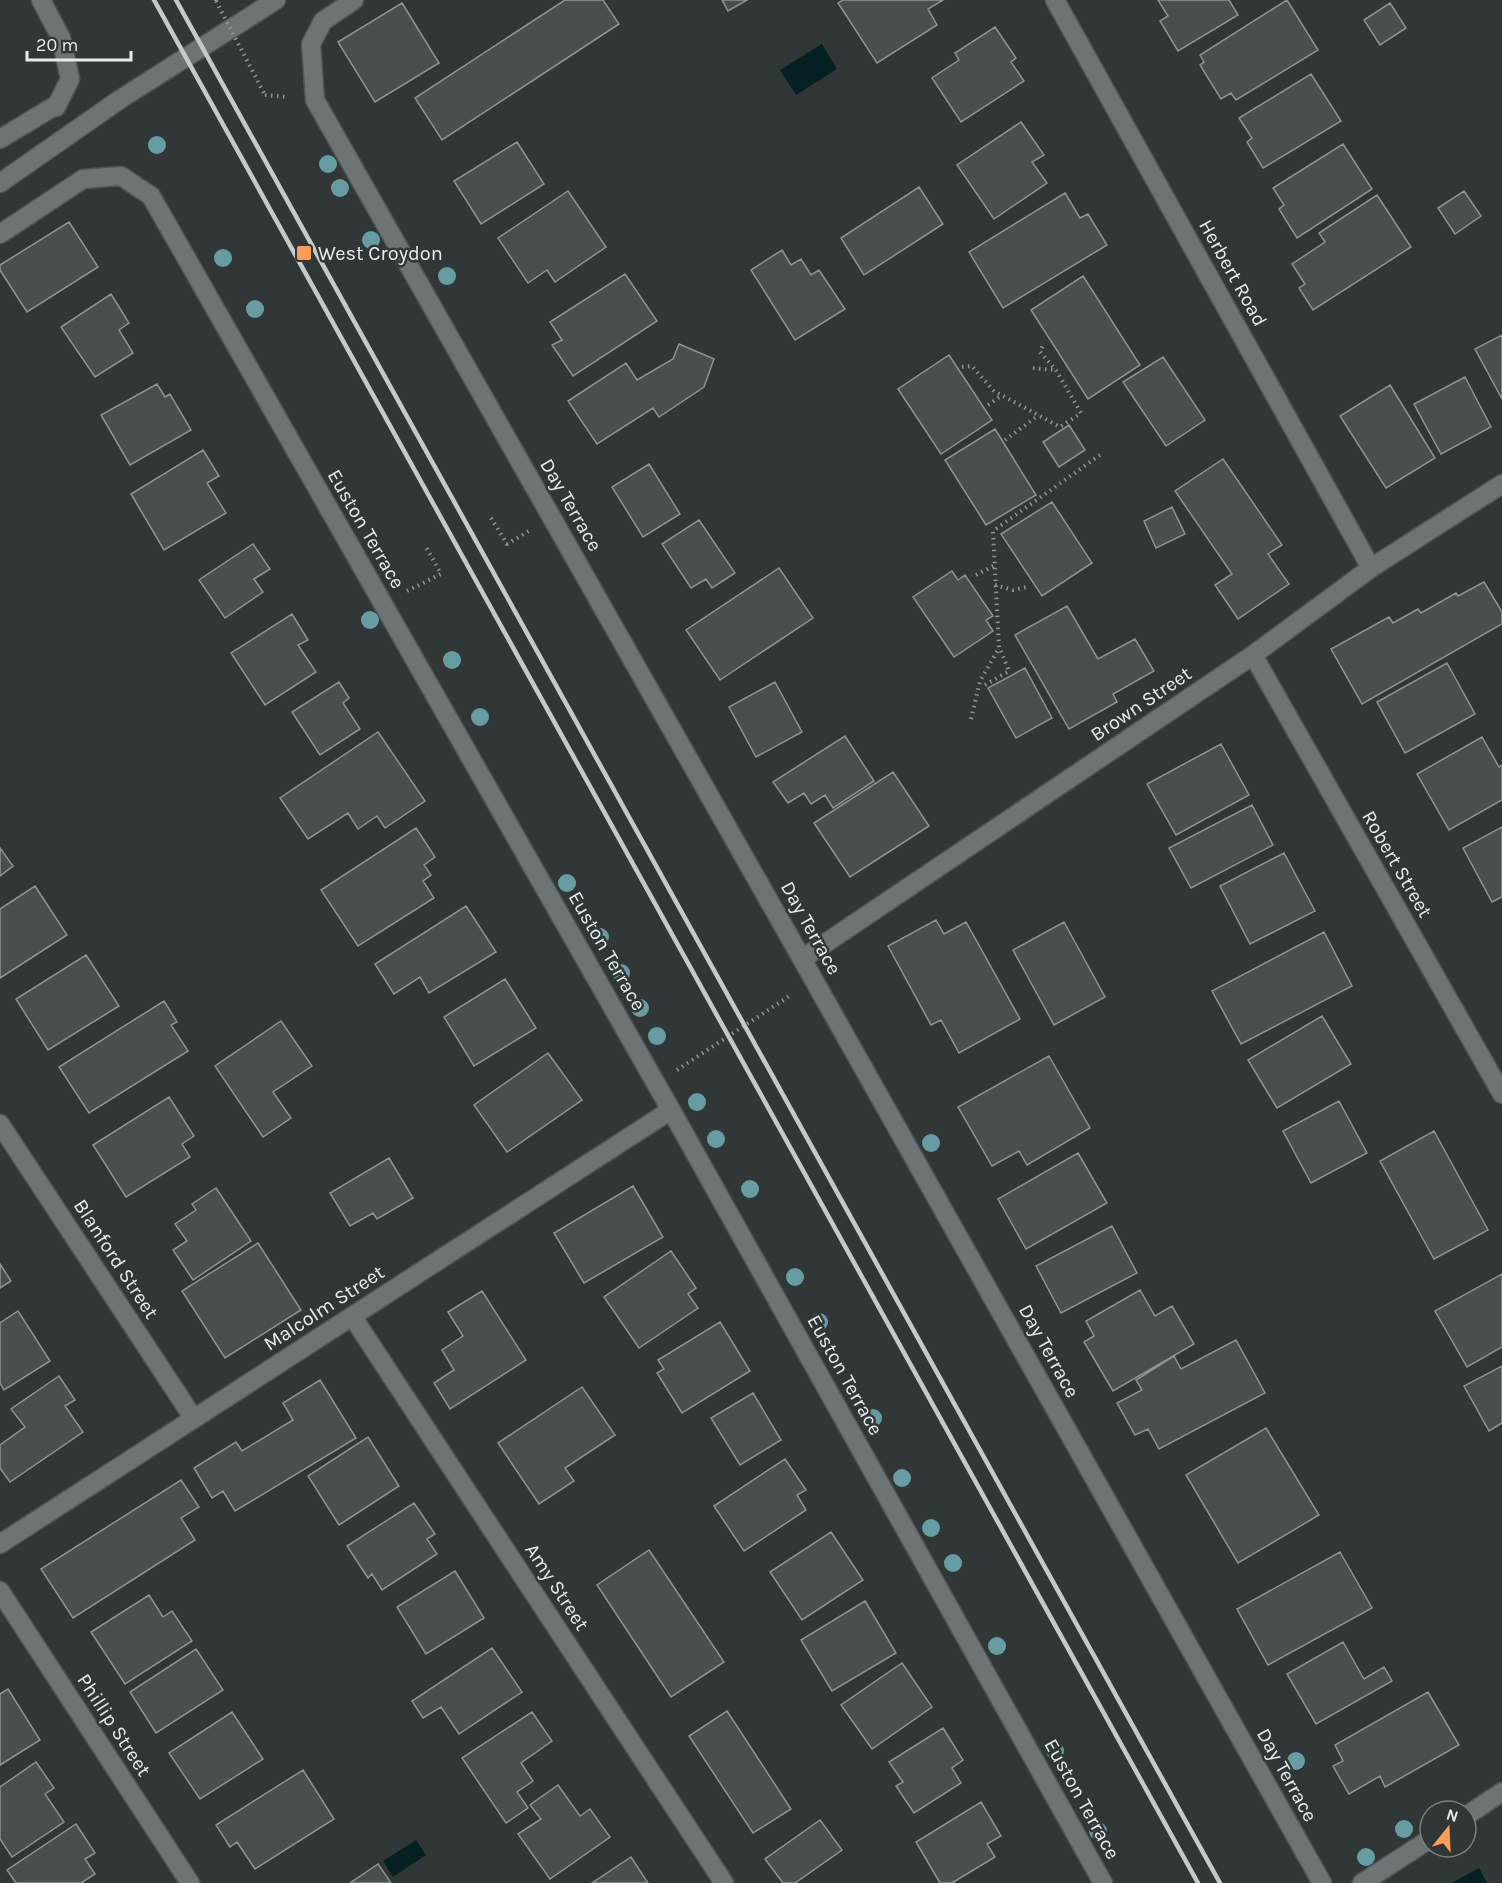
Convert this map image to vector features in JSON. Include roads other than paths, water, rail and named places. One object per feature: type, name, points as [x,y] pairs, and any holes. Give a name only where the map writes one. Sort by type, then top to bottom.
[{"type":"street","points":[[0,139],[56,107],[70,79],[62,39],[41,0]]},
{"type":"street","points":[[0,183],[119,100],[276,0]]},
{"type":"street","name":"Day Terrace","points":[[354,0],[323,21],[311,44],[315,100],[802,958],[1322,1883]]},
{"type":"street","name":"Herbert Road","points":[[1055,0],[1371,568]]},
{"type":"street","name":"Euston Terrace","points":[[0,234],[83,179],[121,176],[151,196],[656,1083],[1103,1883]]},
{"type":"street","name":"Brown Street","points":[[802,958],[1253,656],[1371,568],[1502,484]]},
{"type":"street","name":"Robert Street","points":[[1253,656],[1502,1095]]},
{"type":"street","name":"Malcolm Street","points":[[0,1544],[671,1110]]},
{"type":"street","name":"Blanford Street","points":[[0,1124],[194,1419]]},
{"type":"street","name":"Amy Street","points":[[352,1316],[724,1883]]},
{"type":"street","name":"Phillip Street","points":[[0,1591],[190,1883]]},
{"type":"street","points":[[1478,1808],[1502,1792]]},
{"type":"street","points":[[1362,1883],[1418,1847]]},
{"type":"water","points":[[822,44],[837,69],[796,95],[780,70]]},
{"type":"water","points":[[416,1840],[426,1855],[393,1877],[383,1861]]},
{"type":"water","points":[[1479,1868],[1487,1883],[1452,1883]]},
{"type":"railway","points":[[154,0],[1198,1883]]},
{"type":"railway","points":[[176,0],[1220,1883]]},
{"type":"place","name":"West Croydon","points":[[304,253]]}]
